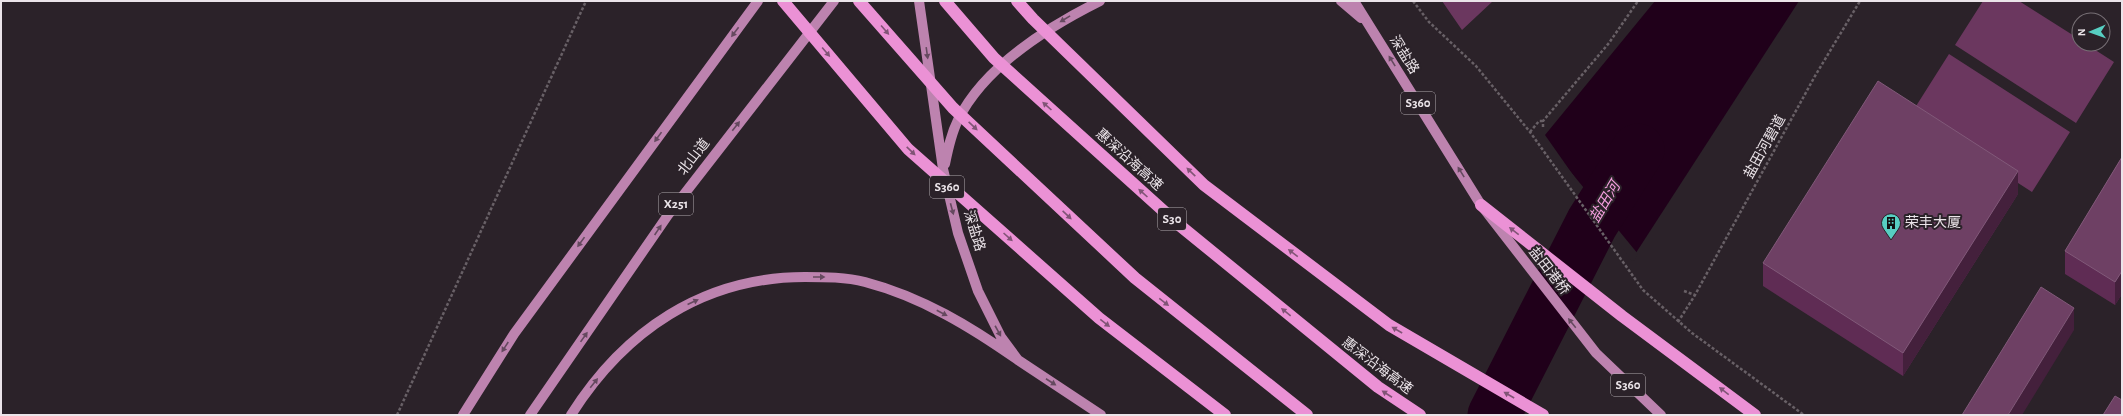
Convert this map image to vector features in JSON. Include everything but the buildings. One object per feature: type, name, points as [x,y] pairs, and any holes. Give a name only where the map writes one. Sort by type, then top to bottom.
[{"type":"highway","points":[[783,1],[908,149],[1099,318],[1225,415]]},
{"type":"highway","points":[[859,1],[953,108],[1134,278],[1307,415]]},
{"type":"highway","name":"惠深沿海高速","points":[[945,1],[994,58],[1178,224],[1378,388],[1420,415]]},
{"type":"highway","points":[[1017,1],[1032,19],[1204,185],[1389,325],[1543,415]]},
{"type":"highway","points":[[1481,205],[1622,316],[1755,415]]},
{"type":"main road","points":[[463,415],[514,334],[758,1]]},
{"type":"main road","name":"北山道","points":[[530,415],[668,215],[834,1]]},
{"type":"main road","name":"深盐路","points":[[919,1],[943,169],[958,233],[978,291],[1001,337],[1018,360],[1101,415]]},
{"type":"main road","points":[[943,169],[949,143],[957,120],[971,98],[995,71],[1050,28],[1100,1]]},
{"type":"main road","points":[[1341,1],[1369,25]]},
{"type":"main road","name":"深盐路","points":[[1354,1],[1481,205]]},
{"type":"main road","name":"盐田港桥","points":[[1481,205],[1596,353],[1661,415]]},
{"type":"main road","points":[[571,415],[609,364],[638,335],[673,311],[710,293],[750,282],[788,277],[829,277],[864,281],[902,293],[975,330],[1018,360]]},
{"type":"path","points":[[397,415],[586,1]]},
{"type":"path","points":[[1413,1],[1429,22],[1476,66],[1530,132],[1643,290],[1678,322],[1804,415]]},
{"type":"path","points":[[1543,127],[1543,121],[1609,43],[1638,1]]},
{"type":"path","name":"盐田河碧道","points":[[1678,322],[1695,295],[1815,76],[1860,1]]},
{"type":"path","points":[[1530,132],[1538,121],[1543,121]]},
{"type":"path","points":[[1684,291],[1695,295]]},
{"type":"shaded area","points":[[1442,1],[1493,1],[1462,30]]},
{"type":"shaded area","points":[[1983,1],[2019,1],[2071,34],[2071,52],[2098,52],[2114,62],[2076,123],[1955,45]]},
{"type":"shaded area","points":[[1949,54],[2070,132],[2032,192],[1911,114]]},
{"type":"water","points":[[1655,1],[1799,1],[1632,259],[1545,135]]},
{"type":"pier","points":[[1561,160],[1638,254],[1634,261],[1631,260]]},
{"type":"waterway","name":"盐田河","points":[[1494,415],[1592,223],[1638,150]]},
{"type":"place","name":"荣丰大厦","points":[[1891,240]]}]
